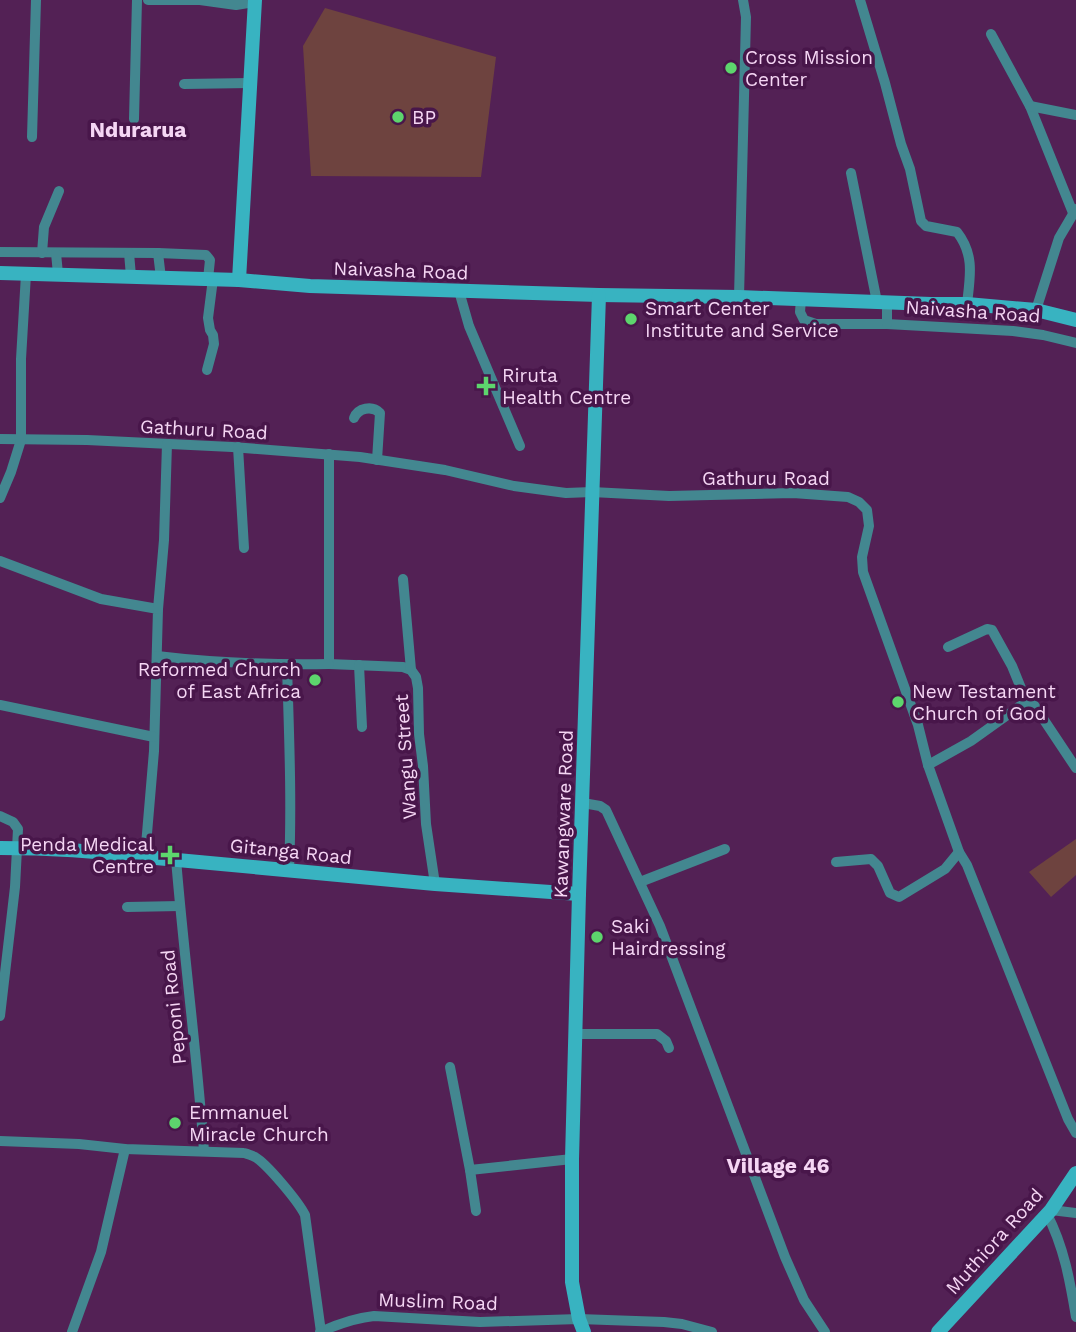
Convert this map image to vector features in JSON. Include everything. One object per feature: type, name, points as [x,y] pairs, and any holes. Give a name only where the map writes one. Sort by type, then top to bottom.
[{"type":"main road","points":[[239,280],[254,1]]},
{"type":"main road","name":"Naivasha Road","points":[[13,274],[239,280],[310,286],[459,291],[967,304],[1036,310],[1076,320]]},
{"type":"main road","name":"Kawangware Road","points":[[581,1325],[574,1299],[572,1159],[600,295]]},
{"type":"main road","name":"Gitanga Road","points":[[0,848],[64,849],[435,884],[579,894]]},
{"type":"main road","name":"Muthiora Road","points":[[938,1332],[1049,1212],[1076,1173]]},
{"type":"street","points":[[32,137],[36,0]]},
{"type":"street","points":[[134,119],[137,0]]},
{"type":"street","points":[[148,0],[200,0],[236,5],[254,1]]},
{"type":"street","points":[[738,297],[746,17],[743,0]]},
{"type":"street","points":[[860,0],[910,169],[921,221],[926,226],[957,232],[969,254],[967,304]]},
{"type":"street","points":[[991,34],[1030,106],[1074,211],[1059,238],[1036,310]]},
{"type":"street","points":[[184,84],[250,83]]},
{"type":"street","points":[[1030,106],[1076,115]]},
{"type":"street","points":[[850,173],[887,324]]},
{"type":"street","points":[[42,253],[44,227],[58,191]]},
{"type":"street","points":[[0,252],[206,255],[210,260],[208,318],[214,344],[207,370]]},
{"type":"street","points":[[0,498],[12,472],[21,440],[21,359],[13,253]]},
{"type":"street","points":[[57,253],[58,274]]},
{"type":"street","points":[[129,253],[131,276]]},
{"type":"street","points":[[158,253],[161,278]]},
{"type":"street","points":[[459,291],[469,326],[520,446]]},
{"type":"street","name":"Naivasha Road","points":[[801,299],[800,313],[804,320],[816,324],[887,324],[1013,331],[1076,343]]},
{"type":"street","points":[[354,418],[356,413],[363,409],[376,409],[380,412],[377,460]]},
{"type":"street","name":"Gathuru Road","points":[[0,439],[87,440],[329,454],[445,470],[566,493],[669,496],[793,492],[848,497],[859,502],[867,510],[869,526],[862,557],[863,572],[918,725],[928,765],[959,852],[967,865],[1068,1119],[1076,1133]]},
{"type":"street","points":[[145,858],[154,737],[167,444]]},
{"type":"street","points":[[238,447],[244,548]]},
{"type":"street","points":[[329,454],[329,664]]},
{"type":"street","points":[[0,561],[102,600],[158,609]]},
{"type":"street","points":[[403,579],[411,670]]},
{"type":"street","points":[[948,647],[987,629],[992,630],[1012,666],[1027,703]]},
{"type":"street","name":"Wangu Street","points":[[157,656],[231,664],[359,665],[404,667],[411,670],[416,677],[418,688],[426,824],[435,884]]},
{"type":"street","points":[[359,665],[362,727]]},
{"type":"street","points":[[287,666],[289,870]]},
{"type":"street","points":[[928,765],[971,741],[1027,703],[1034,705],[1076,768]]},
{"type":"street","points":[[0,705],[154,737]]},
{"type":"street","points":[[583,803],[606,810],[640,882],[660,926],[785,1257],[804,1300],[825,1332]]},
{"type":"street","points":[[0,816],[13,822],[18,829],[15,887],[0,1016]]},
{"type":"street","points":[[640,882],[725,849]]},
{"type":"street","points":[[836,862],[871,859],[878,866],[890,893],[899,897],[945,869],[959,852]]},
{"type":"street","name":"Peponi Road","points":[[176,859],[204,1151]]},
{"type":"street","points":[[127,907],[180,906]]},
{"type":"street","points":[[576,1034],[657,1034],[666,1041],[669,1048]]},
{"type":"street","points":[[450,1068],[476,1211]]},
{"type":"street","name":"Muslim Road","points":[[0,1141],[244,1153],[254,1156],[264,1164],[305,1215],[321,1332],[339,1328],[359,1318],[374,1316],[581,1325],[673,1323],[712,1332]]},
{"type":"street","points":[[72,1332],[101,1252],[125,1149]]},
{"type":"street","points":[[470,1170],[572,1159]]},
{"type":"street","points":[[1076,1213],[1049,1212],[1063,1250],[1076,1317]]},
{"type":"shaded area","name":"BP","points":[[325,8],[496,57],[481,177],[311,176],[303,46]]},
{"type":"shaded area","points":[[1076,839],[1076,875],[1051,897],[1029,872]]},
{"type":"place","name":"Cross Mission Center","points":[[731,68]]},
{"type":"place","name":"BP","points":[[398,117]]},
{"type":"place","name":"Smart Center Institute and Service","points":[[631,319]]},
{"type":"place","name":"Riruta Health Centre","points":[[486,386]]},
{"type":"place","name":"Reformed Church of East Africa","points":[[315,680]]},
{"type":"place","name":"New Testament Church of God","points":[[898,702]]},
{"type":"place","name":"Penda Medical Centre","points":[[170,855]]},
{"type":"place","name":"Saki Hairdressing","points":[[597,937]]},
{"type":"place","name":"Emmanuel Miracle Church","points":[[175,1123]]},
{"type":"district","name":"Ndurarua","points":[[138,130]]},
{"type":"district","name":"Village 46","points":[[778,1166]]}]
